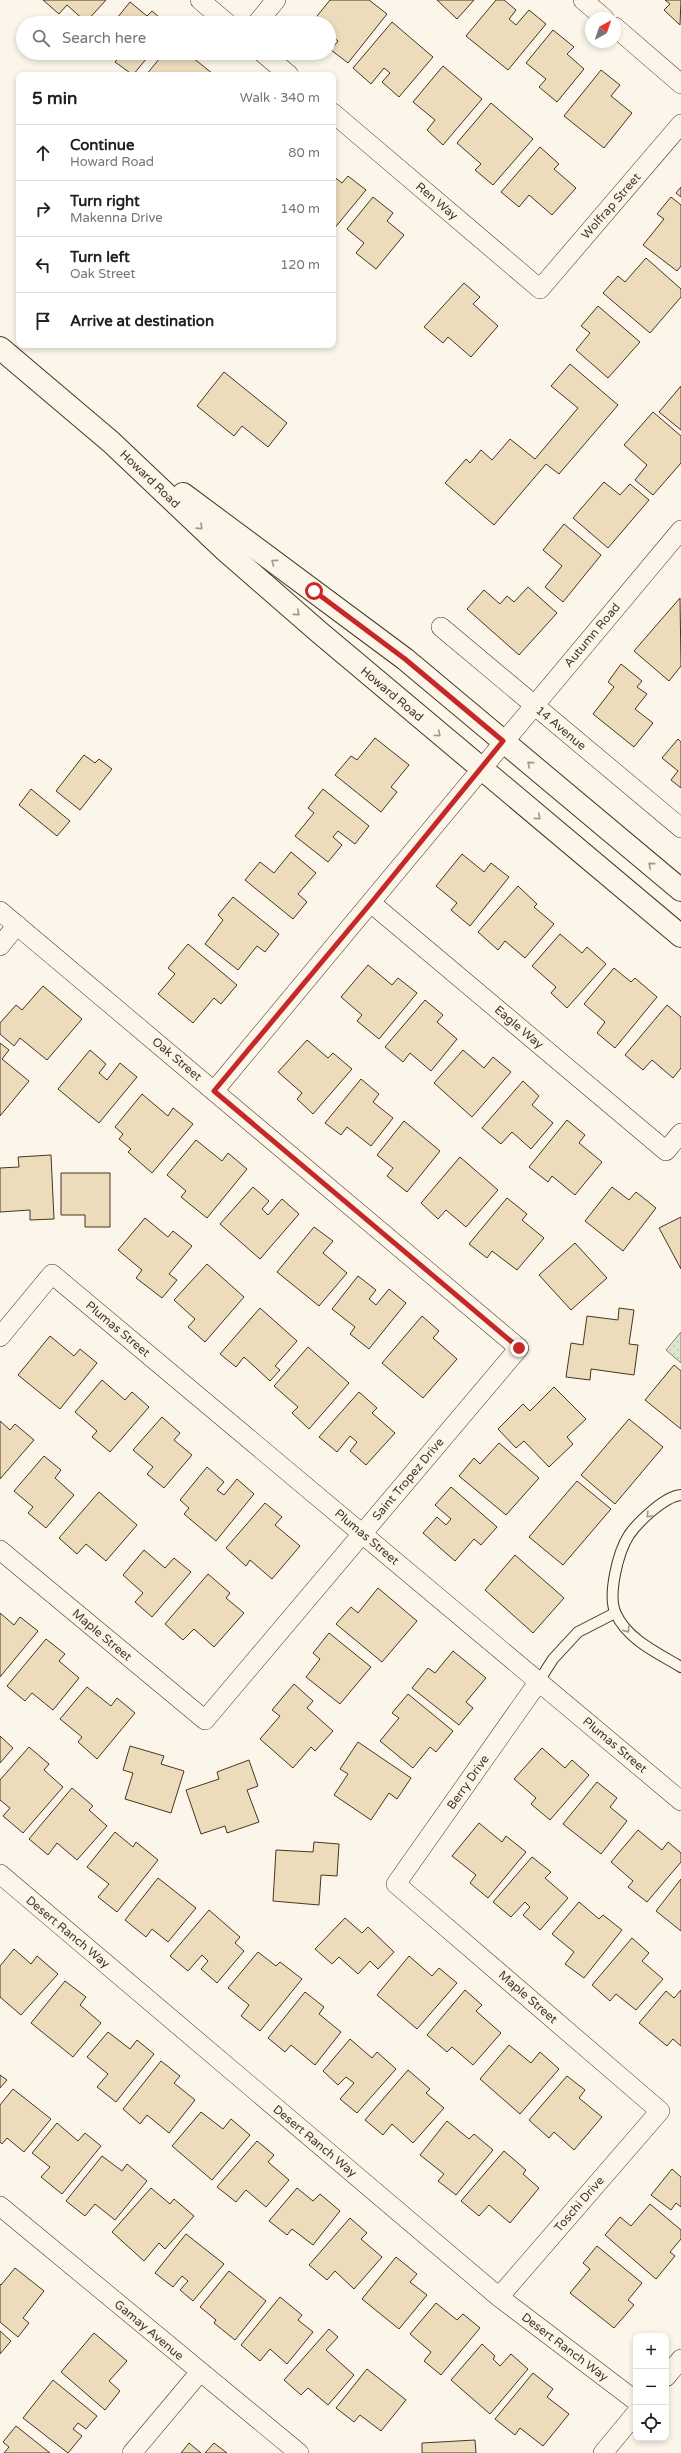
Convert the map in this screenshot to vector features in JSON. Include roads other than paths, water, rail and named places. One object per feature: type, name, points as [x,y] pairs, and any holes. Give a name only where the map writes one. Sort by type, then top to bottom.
[{"type":"main road","name":"Howard Road","points":[[0,348],[111,442],[226,551],[480,769],[681,936]]},
{"type":"main road","name":"Howard Road","points":[[111,442],[398,654],[681,890]]},
{"type":"street","points":[[200,0],[219,16]]},
{"type":"street","points":[[263,16],[276,0]]},
{"type":"street","points":[[583,0],[597,12]]},
{"type":"street","points":[[621,33],[681,84]]},
{"type":"street","points":[[271,60],[285,72]]},
{"type":"street","name":"Ren Way","points":[[336,116],[540,289]]},
{"type":"street","name":"Wolfrap Street","points":[[540,289],[681,124]]},
{"type":"street","name":"Autumn Road","points":[[214,1091],[371,903],[503,741],[681,530]]},
{"type":"street","name":"14 Avenue","points":[[441,627],[681,828]]},
{"type":"street","name":"Eagle Way","points":[[371,903],[666,1150],[681,1133]]},
{"type":"street","name":"Oak Street","points":[[0,911],[519,1348]]},
{"type":"street","points":[[0,946],[17,925]]},
{"type":"street","name":"Plumas Street","points":[[0,1337],[52,1274],[363,1533],[681,1801]]},
{"type":"street","name":"Saint Tropez Drive","points":[[205,1720],[519,1348]]},
{"type":"street","name":"Maple Street","points":[[0,1550],[205,1720]]},
{"type":"street","name":"Berry Drive","points":[[396,1884],[539,1681]]},
{"type":"street","name":"Desert Ranch Way","points":[[0,1874],[499,2297],[633,2399]]},
{"type":"street","name":"Maple Street","points":[[396,1884],[660,2111]]},
{"type":"street","name":"Toschi Drive","points":[[499,2297],[660,2111]]},
{"type":"street","name":"Gamay Avenue","points":[[0,2206],[299,2453]]},
{"type":"street","points":[[669,2373],[681,2359]]},
{"type":"street","points":[[132,2453],[200,2372]]},
{"type":"street","points":[[603,2453],[633,2417]]},
{"type":"lane","points":[[681,1495],[676,1495],[658,1505],[629,1536],[614,1575],[612,1597],[615,1613],[631,1636],[681,1667]]},
{"type":"lane","points":[[539,1681],[553,1659],[578,1632],[615,1613]]}]
